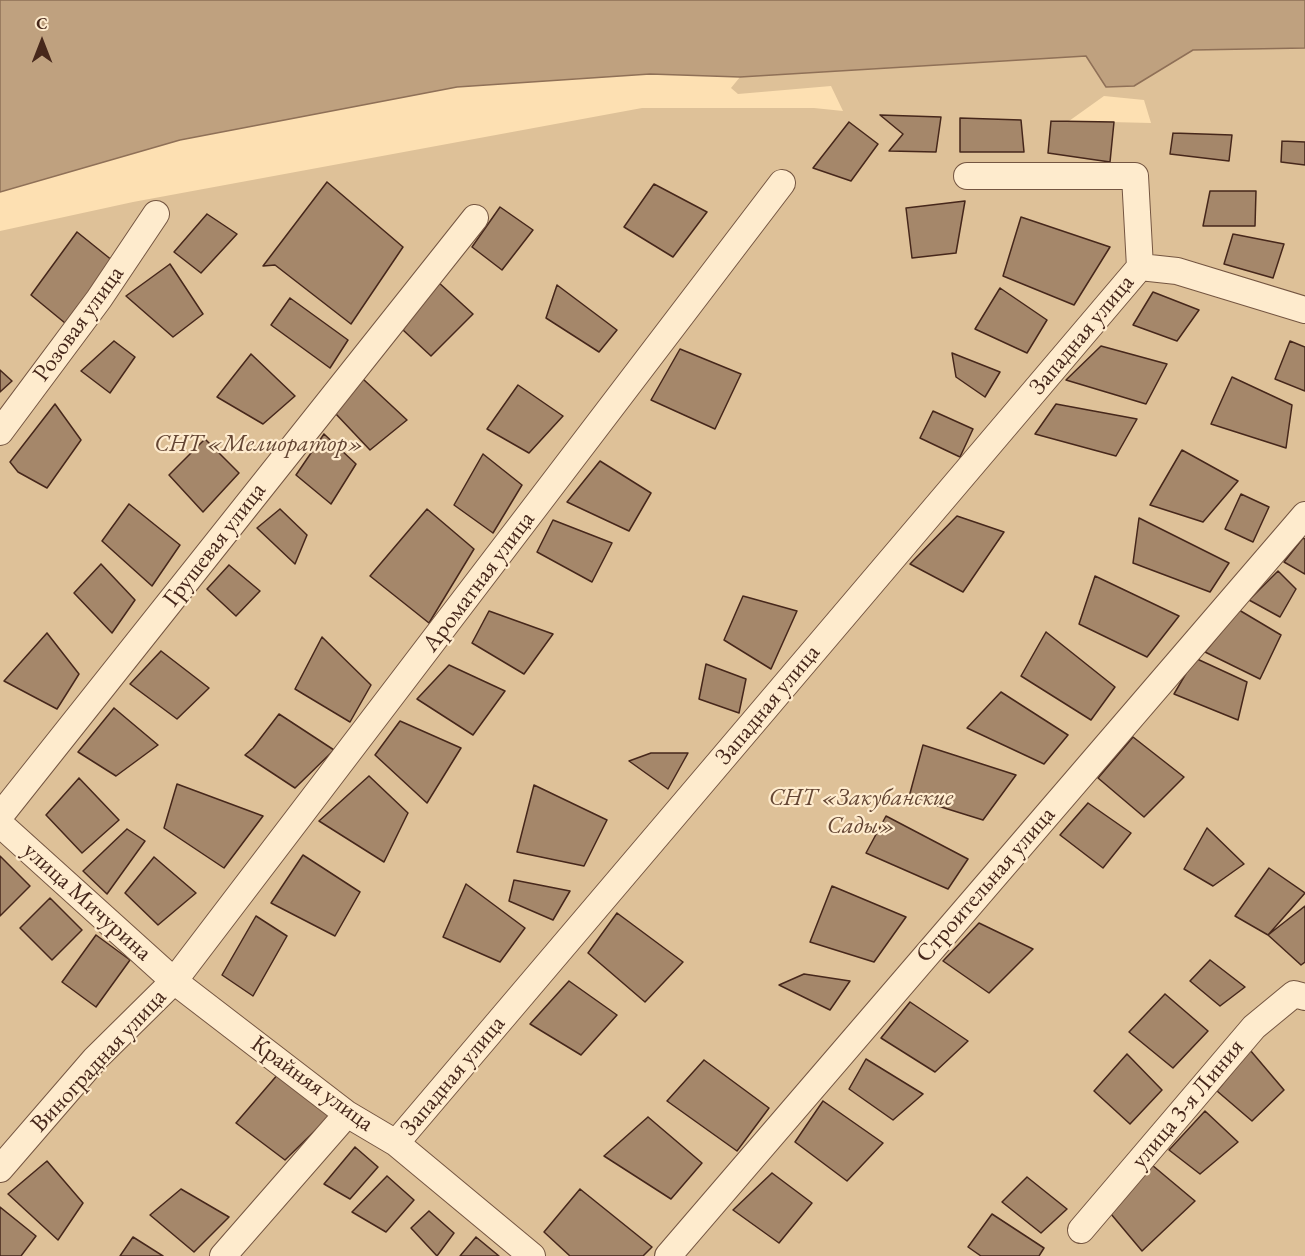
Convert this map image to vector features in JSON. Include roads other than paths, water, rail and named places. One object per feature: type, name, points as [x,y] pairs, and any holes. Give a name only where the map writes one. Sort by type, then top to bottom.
[{"type":"street","points":[[967,176],[1135,176],[1140,267],[1177,271],[1305,310]]},
{"type":"street","name":"Ароматная улица","points":[[174,981],[782,183]]},
{"type":"street","name":"Розовая улица","points":[[0,432],[99,299],[156,214]]},
{"type":"street","name":"Грушевая улица","points":[[0,816],[475,218]]},
{"type":"street","name":"Западная улица","points":[[396,1143],[1140,267]]},
{"type":"street","name":"Строительная улица","points":[[668,1256],[1305,515]]},
{"type":"street","name":"улица Мичурина","points":[[0,824],[174,981]]},
{"type":"street","name":"Крайняя улица","points":[[174,981],[347,1114],[396,1143],[532,1256]]},
{"type":"street","name":"Виноградная улица","points":[[0,1169],[95,1059],[174,981]]},
{"type":"street","name":"улица 3-я Линия","points":[[1081,1230],[1254,1027],[1294,994],[1305,998]]},
{"type":"street","points":[[223,1256],[347,1114]]},
{"type":"park label","name":"СНТ «Мелиоратор»","points":[[259,444]]},
{"type":"park label","name":"СНТ «Закубанские Сады»","points":[[861,812]]}]
